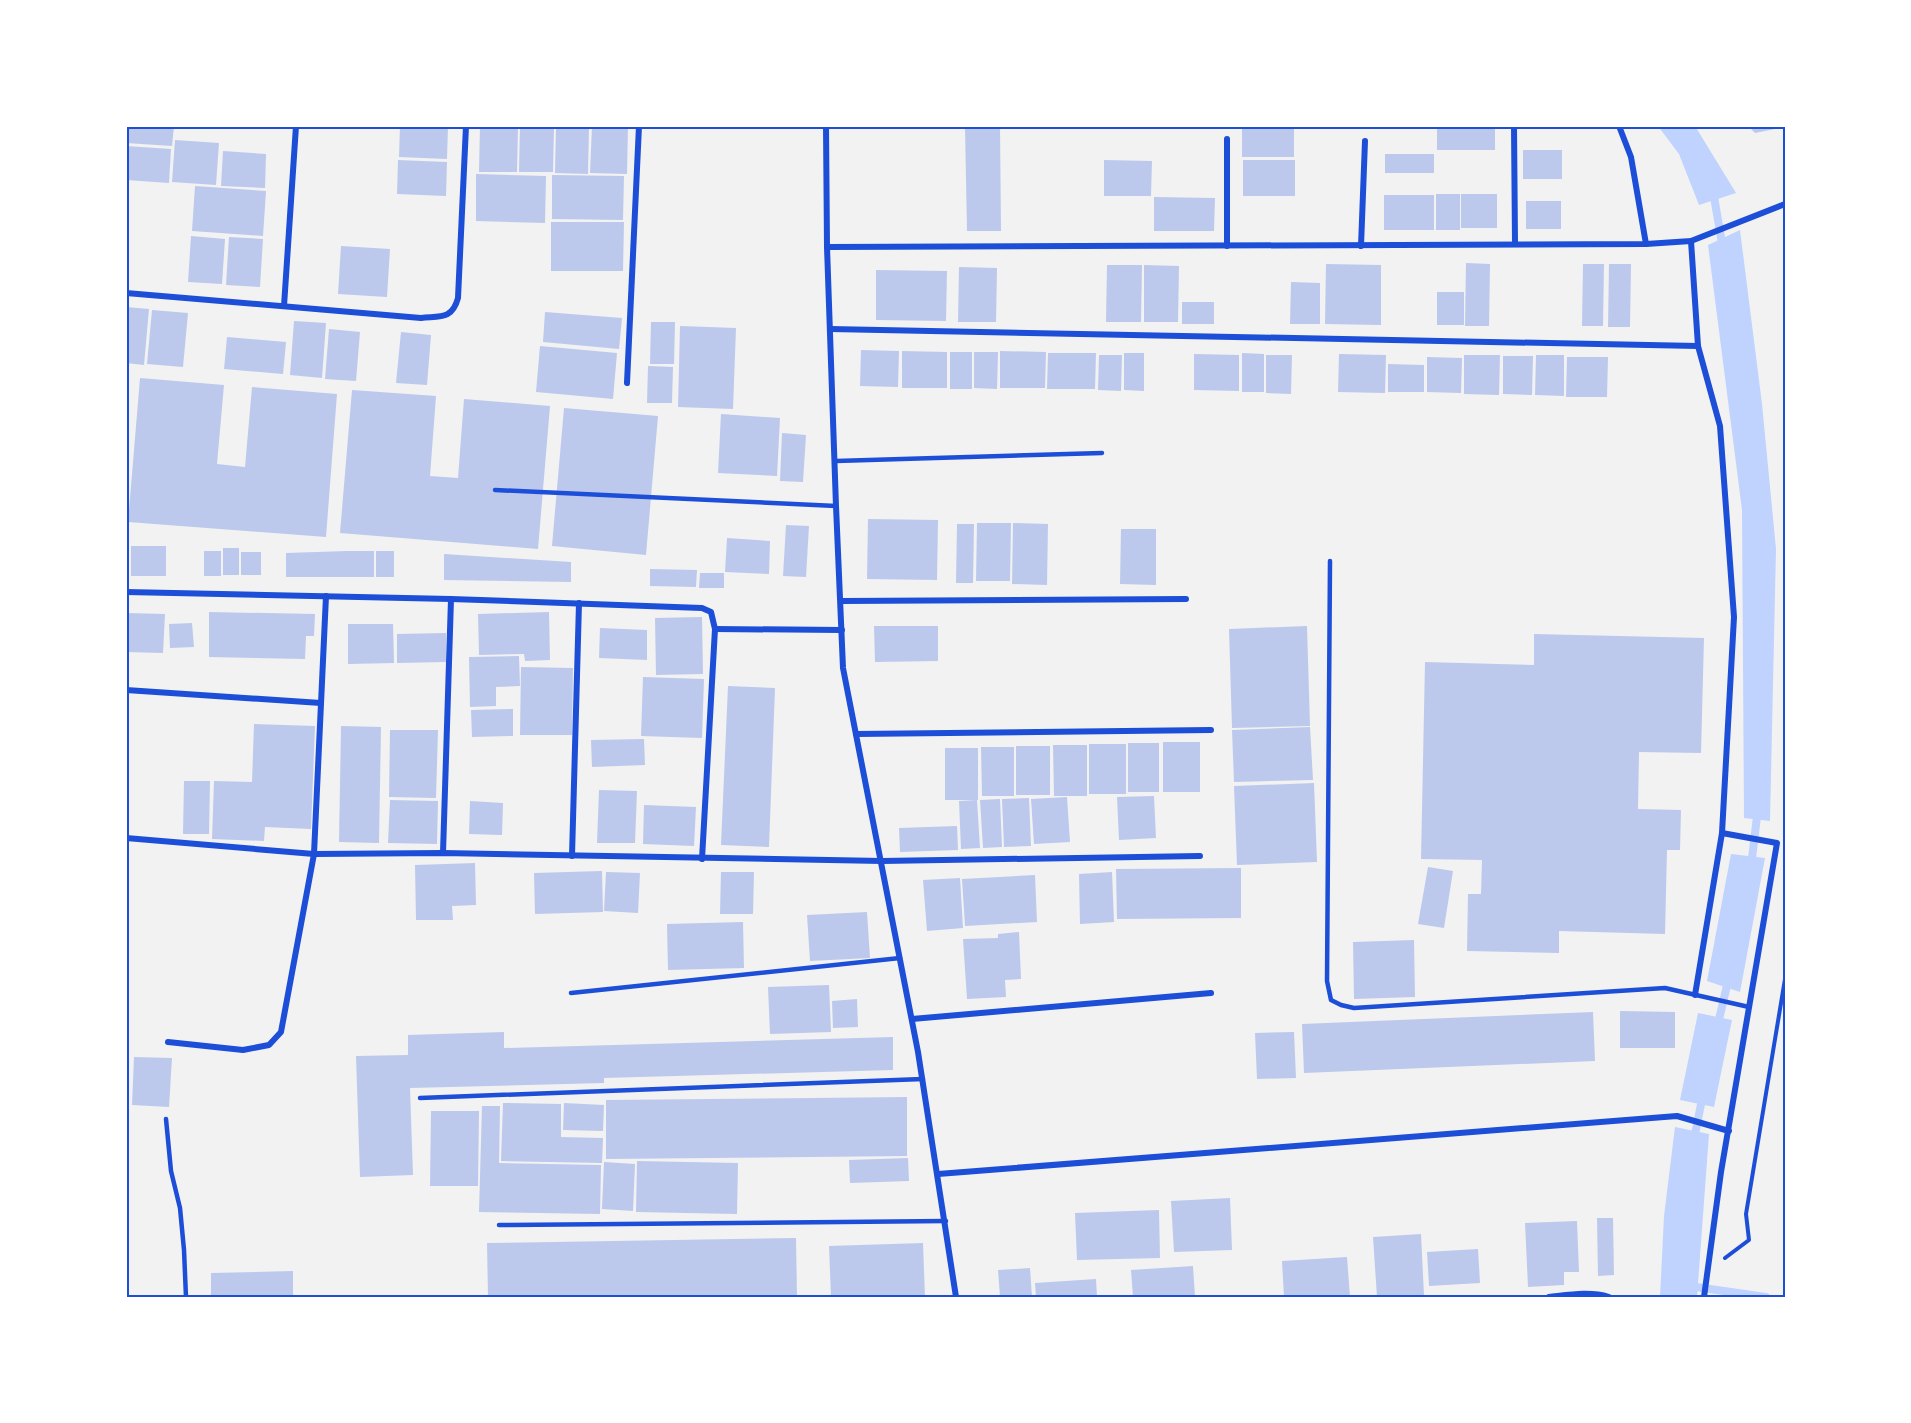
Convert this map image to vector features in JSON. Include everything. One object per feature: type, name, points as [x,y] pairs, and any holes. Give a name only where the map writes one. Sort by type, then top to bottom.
[{"type":"street","points":[[284,306],[296,126]]},
{"type":"street","points":[[126,293],[421,318],[447,316],[456,308],[458,298],[466,126]]},
{"type":"street","points":[[627,383],[639,126]]},
{"type":"street","points":[[826,126],[827,248],[843,668],[923,1078],[956,1297]]},
{"type":"street","points":[[1514,126],[1515,243]]},
{"type":"street","points":[[1619,126],[1630,156],[1646,244]]},
{"type":"street","points":[[1227,139],[1227,246]]},
{"type":"street","points":[[1361,246],[1365,141]]},
{"type":"street","points":[[827,248],[1646,244],[1691,241],[1785,204]]},
{"type":"street","points":[[1691,241],[1698,346],[1720,426],[1734,617],[1722,833],[1695,995]]},
{"type":"street","points":[[830,329],[1698,346]]},
{"type":"street","points":[[126,592],[579,603],[702,608],[711,612],[715,629],[702,860]]},
{"type":"street","points":[[168,1042],[243,1050],[269,1045],[281,1032],[314,854],[326,596]]},
{"type":"street","points":[[442,853],[451,599]]},
{"type":"street","points":[[841,601],[1186,599]]},
{"type":"street","points":[[572,856],[579,603]]},
{"type":"street","points":[[715,629],[842,630]]},
{"type":"street","points":[[126,690],[321,703]]},
{"type":"street","points":[[856,734],[1211,729]]},
{"type":"street","points":[[1704,1297],[1777,843],[1722,833]]},
{"type":"street","points":[[126,838],[314,854],[442,853],[702,860],[882,861],[1200,856]]},
{"type":"street","points":[[912,1019],[1211,993]]},
{"type":"street","points":[[938,1174],[1677,1116],[1729,1131]]},
{"type":"street","points":[[1549,1297],[1601,1294],[1609,1297]]},
{"type":"lane","points":[[836,461],[1102,453]]},
{"type":"lane","points":[[495,490],[836,506]]},
{"type":"lane","points":[[1330,561],[1328,981],[1331,1000],[1354,1008],[1665,988],[1749,1007]]},
{"type":"lane","points":[[571,993],[900,958]]},
{"type":"lane","points":[[420,1098],[923,1078]]},
{"type":"lane","points":[[166,1119],[171,1171],[181,1219],[186,1297]]},
{"type":"lane","points":[[499,1225],[946,1221]]},
{"type":"path","points":[[1707,1272],[1749,1240],[1746,1214],[1785,979]]},
{"type":"water","points":[[1658,126],[1695,126],[1736,193],[1699,205],[1679,154]]},
{"type":"water","points":[[1740,230],[1762,404],[1776,549],[1770,821],[1744,818],[1742,510],[1708,245]]},
{"type":"water","points":[[1731,854],[1765,858],[1740,992],[1707,981]]},
{"type":"water","points":[[1698,1013],[1732,1020],[1714,1107],[1680,1100]]},
{"type":"water","points":[[1675,1127],[1709,1134],[1697,1297],[1660,1297],[1664,1216]]},
{"type":"building","points":[[126,126],[174,126],[172,146],[126,143]]},
{"type":"building","points":[[400,126],[448,126],[447,159],[399,157]]},
{"type":"building","points":[[480,126],[518,126],[517,172],[479,172]]},
{"type":"building","points":[[520,126],[554,126],[553,172],[519,172]]},
{"type":"building","points":[[556,126],[589,127],[588,174],[555,173]]},
{"type":"building","points":[[592,126],[628,126],[627,174],[590,173]]},
{"type":"building","points":[[1000,126],[1001,231],[967,231],[965,127]]},
{"type":"building","points":[[1242,126],[1294,126],[1294,157],[1242,157]]},
{"type":"building","points":[[1437,126],[1495,126],[1495,150],[1437,150]]},
{"type":"building","points":[[1748,126],[1784,126],[1785,127],[1755,133]]},
{"type":"building","points":[[175,140],[219,143],[216,185],[172,182]]},
{"type":"building","points":[[126,146],[171,149],[169,183],[126,180]]},
{"type":"building","points":[[1523,150],[1562,150],[1562,179],[1523,179]]},
{"type":"building","points":[[223,151],[266,154],[265,188],[221,186]]},
{"type":"building","points":[[1385,154],[1434,154],[1434,173],[1385,173]]},
{"type":"building","points":[[398,160],[447,162],[446,196],[397,194]]},
{"type":"building","points":[[1104,160],[1152,161],[1151,196],[1104,196]]},
{"type":"building","points":[[1243,160],[1295,160],[1295,196],[1243,196]]},
{"type":"building","points":[[476,174],[546,176],[545,223],[476,221]]},
{"type":"building","points":[[552,175],[624,176],[623,220],[552,219]]},
{"type":"building","points":[[195,186],[266,191],[263,236],[192,231]]},
{"type":"building","points":[[1436,194],[1460,194],[1460,230],[1436,230]]},
{"type":"building","points":[[1461,194],[1497,194],[1497,228],[1461,228]]},
{"type":"building","points":[[1384,195],[1434,195],[1434,230],[1384,230]]},
{"type":"building","points":[[1154,197],[1215,198],[1214,231],[1154,231]]},
{"type":"building","points":[[1526,201],[1561,201],[1561,229],[1526,229]]},
{"type":"building","points":[[551,222],[624,222],[623,271],[551,271]]},
{"type":"building","points":[[191,236],[225,239],[222,284],[188,282]]},
{"type":"building","points":[[229,237],[263,239],[260,287],[226,285]]},
{"type":"building","points":[[341,246],[390,249],[387,297],[338,294]]},
{"type":"building","points":[[1466,263],[1490,264],[1489,326],[1465,326]]},
{"type":"building","points":[[1326,264],[1381,265],[1381,325],[1325,324]]},
{"type":"building","points":[[1583,264],[1604,264],[1603,326],[1582,326]]},
{"type":"building","points":[[1609,264],[1631,264],[1630,327],[1608,327]]},
{"type":"building","points":[[1107,265],[1142,265],[1141,322],[1106,322]]},
{"type":"building","points":[[1144,265],[1179,266],[1178,322],[1144,322]]},
{"type":"building","points":[[959,267],[997,268],[996,322],[958,322]]},
{"type":"building","points":[[876,270],[947,271],[946,321],[876,320]]},
{"type":"building","points":[[1291,282],[1320,283],[1320,324],[1290,324]]},
{"type":"building","points":[[1437,292],[1464,292],[1464,325],[1437,325]]},
{"type":"building","points":[[1182,302],[1214,302],[1214,324],[1182,324]]},
{"type":"building","points":[[126,307],[149,309],[144,365],[126,363]]},
{"type":"building","points":[[152,310],[188,313],[183,367],[147,364]]},
{"type":"building","points":[[545,312],[622,318],[619,349],[543,342]]},
{"type":"building","points":[[294,321],[326,323],[322,378],[290,375]]},
{"type":"building","points":[[651,322],[675,322],[674,364],[650,364]]},
{"type":"building","points":[[680,326],[736,328],[733,409],[678,407]]},
{"type":"building","points":[[329,329],[360,332],[356,381],[325,379]]},
{"type":"building","points":[[401,332],[431,335],[427,385],[396,383]]},
{"type":"building","points":[[227,337],[286,342],[283,374],[224,369]]},
{"type":"building","points":[[540,346],[617,353],[613,399],[536,392]]},
{"type":"building","points":[[861,350],[899,351],[898,387],[860,386]]},
{"type":"building","points":[[902,351],[947,352],[947,388],[902,388]]},
{"type":"building","points":[[1000,351],[1046,352],[1045,388],[1000,388]]},
{"type":"building","points":[[950,352],[972,352],[972,389],[950,389]]},
{"type":"building","points":[[974,352],[998,352],[997,389],[974,388]]},
{"type":"building","points":[[1048,353],[1096,353],[1095,389],[1047,389]]},
{"type":"building","points":[[1124,353],[1144,353],[1144,391],[1124,390]]},
{"type":"building","points":[[1242,353],[1264,354],[1264,392],[1242,392]]},
{"type":"building","points":[[1194,354],[1239,355],[1239,391],[1194,390]]},
{"type":"building","points":[[1339,354],[1386,355],[1385,393],[1338,392]]},
{"type":"building","points":[[1099,355],[1122,355],[1121,391],[1098,390]]},
{"type":"building","points":[[1266,355],[1292,355],[1291,394],[1266,393]]},
{"type":"building","points":[[1464,355],[1500,355],[1499,395],[1464,394]]},
{"type":"building","points":[[1536,355],[1564,355],[1564,396],[1535,395]]},
{"type":"building","points":[[1503,356],[1533,356],[1532,395],[1503,394]]},
{"type":"building","points":[[1427,357],[1462,358],[1461,393],[1427,392]]},
{"type":"building","points":[[1567,357],[1608,357],[1607,397],[1566,397]]},
{"type":"building","points":[[1388,364],[1424,365],[1424,392],[1388,392]]},
{"type":"building","points":[[648,366],[673,367],[672,403],[647,403]]},
{"type":"building","points":[[140,378],[224,385],[217,464],[245,467],[252,387],[337,394],[326,537],[128,522]]},
{"type":"building","points":[[352,390],[436,396],[430,476],[458,478],[464,399],[550,406],[538,549],[340,533]]},
{"type":"building","points":[[564,408],[658,416],[646,555],[552,546]]},
{"type":"building","points":[[721,414],[780,418],[777,476],[718,473]]},
{"type":"building","points":[[782,433],[806,435],[803,482],[780,481]]},
{"type":"building","points":[[868,519],[938,520],[937,580],[867,579]]},
{"type":"building","points":[[977,523],[1011,523],[1010,581],[976,581]]},
{"type":"building","points":[[1013,523],[1048,524],[1047,585],[1012,584]]},
{"type":"building","points":[[957,524],[974,524],[973,583],[956,583]]},
{"type":"building","points":[[786,525],[809,526],[806,577],[783,576]]},
{"type":"building","points":[[1121,529],[1156,529],[1156,585],[1120,584]]},
{"type":"building","points":[[727,538],[770,541],[769,574],[725,572]]},
{"type":"building","points":[[131,546],[166,546],[166,576],[131,576]]},
{"type":"building","points":[[223,548],[239,548],[239,575],[223,575]]},
{"type":"building","points":[[204,551],[221,551],[221,576],[204,576]]},
{"type":"building","points":[[374,551],[374,577],[286,577],[286,553]]},
{"type":"building","points":[[376,551],[394,551],[394,577],[376,577]]},
{"type":"building","points":[[241,552],[261,552],[261,575],[241,575]]},
{"type":"building","points":[[444,554],[571,562],[571,582],[444,580]]},
{"type":"building","points":[[650,569],[697,570],[696,587],[650,586]]},
{"type":"building","points":[[700,573],[724,573],[724,588],[699,588]]},
{"type":"building","points":[[209,612],[315,614],[314,636],[306,636],[305,659],[209,657]]},
{"type":"building","points":[[549,612],[550,660],[525,661],[524,654],[479,655],[478,614]]},
{"type":"building","points":[[126,613],[165,614],[163,653],[126,652]]},
{"type":"building","points":[[702,617],[703,674],[656,675],[655,618]]},
{"type":"building","points":[[192,623],[194,647],[170,648],[169,624]]},
{"type":"building","points":[[348,624],[393,624],[394,663],[348,664]]},
{"type":"building","points":[[874,626],[938,626],[938,661],[875,662]]},
{"type":"building","points":[[1307,626],[1310,726],[1232,728],[1229,629]]},
{"type":"building","points":[[600,628],[647,630],[647,660],[599,658]]},
{"type":"building","points":[[446,633],[446,662],[397,663],[397,634]]},
{"type":"building","points":[[1534,634],[1704,638],[1701,753],[1639,752],[1638,809],[1681,810],[1680,850],[1667,850],[1665,934],[1559,931],[1559,953],[1467,951],[1468,894],[1481,894],[1482,860],[1421,859],[1425,662],[1534,665]]},
{"type":"building","points":[[519,656],[520,686],[496,687],[496,706],[470,707],[469,657]]},
{"type":"building","points":[[521,667],[573,668],[572,735],[520,735]]},
{"type":"building","points":[[643,677],[704,679],[702,738],[641,736]]},
{"type":"building","points":[[728,686],[775,688],[769,847],[721,845]]},
{"type":"building","points":[[513,709],[513,736],[472,737],[471,710]]},
{"type":"building","points":[[254,724],[315,726],[311,829],[265,827],[264,841],[212,839],[214,781],[252,782]]},
{"type":"building","points":[[341,726],[381,727],[379,843],[339,842]]},
{"type":"building","points":[[1310,727],[1313,780],[1234,782],[1232,730]]},
{"type":"building","points":[[390,730],[438,730],[436,798],[389,797]]},
{"type":"building","points":[[644,739],[645,765],[592,767],[591,740]]},
{"type":"building","points":[[1163,742],[1200,742],[1200,792],[1163,792]]},
{"type":"building","points":[[1128,743],[1159,743],[1159,792],[1128,792]]},
{"type":"building","points":[[1089,744],[1126,744],[1126,794],[1089,794]]},
{"type":"building","points":[[1053,745],[1087,745],[1087,796],[1054,796]]},
{"type":"building","points":[[1016,746],[1050,746],[1050,795],[1016,795]]},
{"type":"building","points":[[981,747],[1014,747],[1014,796],[982,796]]},
{"type":"building","points":[[945,748],[978,748],[978,800],[945,800]]},
{"type":"building","points":[[184,781],[210,781],[209,834],[183,834]]},
{"type":"building","points":[[1314,783],[1317,862],[1237,865],[1234,786]]},
{"type":"building","points":[[599,790],[637,791],[635,843],[597,843]]},
{"type":"building","points":[[1154,796],[1156,838],[1119,840],[1117,797]]},
{"type":"building","points":[[1067,797],[1070,842],[1034,844],[1031,799]]},
{"type":"building","points":[[1029,798],[1031,846],[1004,847],[1002,799]]},
{"type":"building","points":[[1000,799],[1002,847],[983,848],[980,800]]},
{"type":"building","points":[[390,800],[438,801],[437,844],[388,843]]},
{"type":"building","points":[[977,800],[980,848],[961,849],[959,801]]},
{"type":"building","points":[[470,801],[503,803],[502,835],[469,834]]},
{"type":"building","points":[[644,805],[696,807],[694,846],[643,844]]},
{"type":"building","points":[[957,826],[958,850],[900,852],[899,828]]},
{"type":"building","points":[[475,863],[476,905],[452,906],[453,920],[416,920],[415,865]]},
{"type":"building","points":[[1428,867],[1453,871],[1444,928],[1418,924]]},
{"type":"building","points":[[1241,868],[1241,918],[1117,919],[1116,869]]},
{"type":"building","points":[[602,871],[603,912],[535,914],[534,873]]},
{"type":"building","points":[[606,872],[640,873],[638,913],[604,911]]},
{"type":"building","points":[[721,872],[754,872],[753,914],[720,914]]},
{"type":"building","points":[[1112,872],[1114,922],[1080,924],[1079,874]]},
{"type":"building","points":[[1035,875],[1037,922],[965,926],[962,879]]},
{"type":"building","points":[[960,878],[963,928],[927,931],[923,880]]},
{"type":"building","points":[[867,912],[870,958],[810,961],[807,915]]},
{"type":"building","points":[[743,922],[744,968],[668,970],[667,924]]},
{"type":"building","points":[[1019,932],[1021,979],[1005,980],[1006,997],[967,999],[963,939],[998,938],[998,934]]},
{"type":"building","points":[[1414,940],[1415,997],[1354,999],[1353,942]]},
{"type":"building","points":[[829,985],[831,1032],[770,1034],[768,987]]},
{"type":"building","points":[[857,999],[858,1027],[833,1028],[832,1001]]},
{"type":"building","points":[[1620,1011],[1675,1012],[1675,1048],[1620,1048]]},
{"type":"building","points":[[1593,1012],[1595,1061],[1304,1073],[1302,1024]]},
{"type":"building","points":[[504,1032],[504,1048],[893,1037],[893,1070],[604,1078],[604,1083],[410,1088],[413,1175],[360,1177],[356,1056],[408,1055],[408,1035]]},
{"type":"building","points":[[1294,1032],[1296,1078],[1257,1079],[1255,1033]]},
{"type":"building","points":[[134,1057],[172,1058],[169,1107],[132,1105]]},
{"type":"building","points":[[907,1097],[907,1156],[606,1159],[606,1100]]},
{"type":"building","points":[[503,1103],[561,1104],[561,1137],[603,1138],[602,1163],[501,1161]]},
{"type":"building","points":[[564,1103],[604,1105],[603,1131],[563,1130]]},
{"type":"building","points":[[482,1106],[500,1106],[499,1163],[601,1165],[600,1214],[479,1212]]},
{"type":"building","points":[[431,1111],[479,1111],[478,1186],[430,1186]]},
{"type":"building","points":[[908,1158],[909,1181],[850,1183],[849,1160]]},
{"type":"building","points":[[637,1161],[738,1163],[737,1214],[636,1212]]},
{"type":"building","points":[[604,1162],[635,1164],[633,1211],[602,1209]]},
{"type":"building","points":[[1230,1198],[1232,1250],[1174,1252],[1171,1201]]},
{"type":"building","points":[[1159,1210],[1160,1258],[1077,1260],[1075,1213]]},
{"type":"building","points":[[1597,1218],[1613,1218],[1614,1275],[1598,1276]]},
{"type":"building","points":[[1577,1221],[1579,1272],[1564,1272],[1564,1285],[1528,1287],[1525,1223]]},
{"type":"building","points":[[1421,1234],[1424,1295],[1377,1297],[1373,1237]]},
{"type":"building","points":[[796,1238],[797,1297],[488,1297],[487,1243]]},
{"type":"building","points":[[923,1243],[925,1297],[831,1297],[829,1246]]},
{"type":"building","points":[[1478,1249],[1480,1283],[1429,1286],[1427,1252]]},
{"type":"building","points":[[1347,1257],[1350,1297],[1284,1297],[1282,1261]]},
{"type":"building","points":[[1193,1266],[1195,1297],[1133,1297],[1131,1270]]},
{"type":"building","points":[[1030,1268],[1032,1297],[1000,1297],[998,1270]]},
{"type":"building","points":[[293,1271],[293,1297],[211,1297],[211,1273]]},
{"type":"building","points":[[1096,1279],[1097,1297],[1036,1297],[1035,1283]]},
{"type":"waterway","points":[[1713,191],[1723,249]]},
{"type":"waterway","points":[[1751,867],[1758,808]]},
{"type":"waterway","points":[[1717,1028],[1729,977]]},
{"type":"waterway","points":[[1694,1140],[1703,1094]]},
{"type":"waterway","points":[[1689,1286],[1766,1297]]}]
